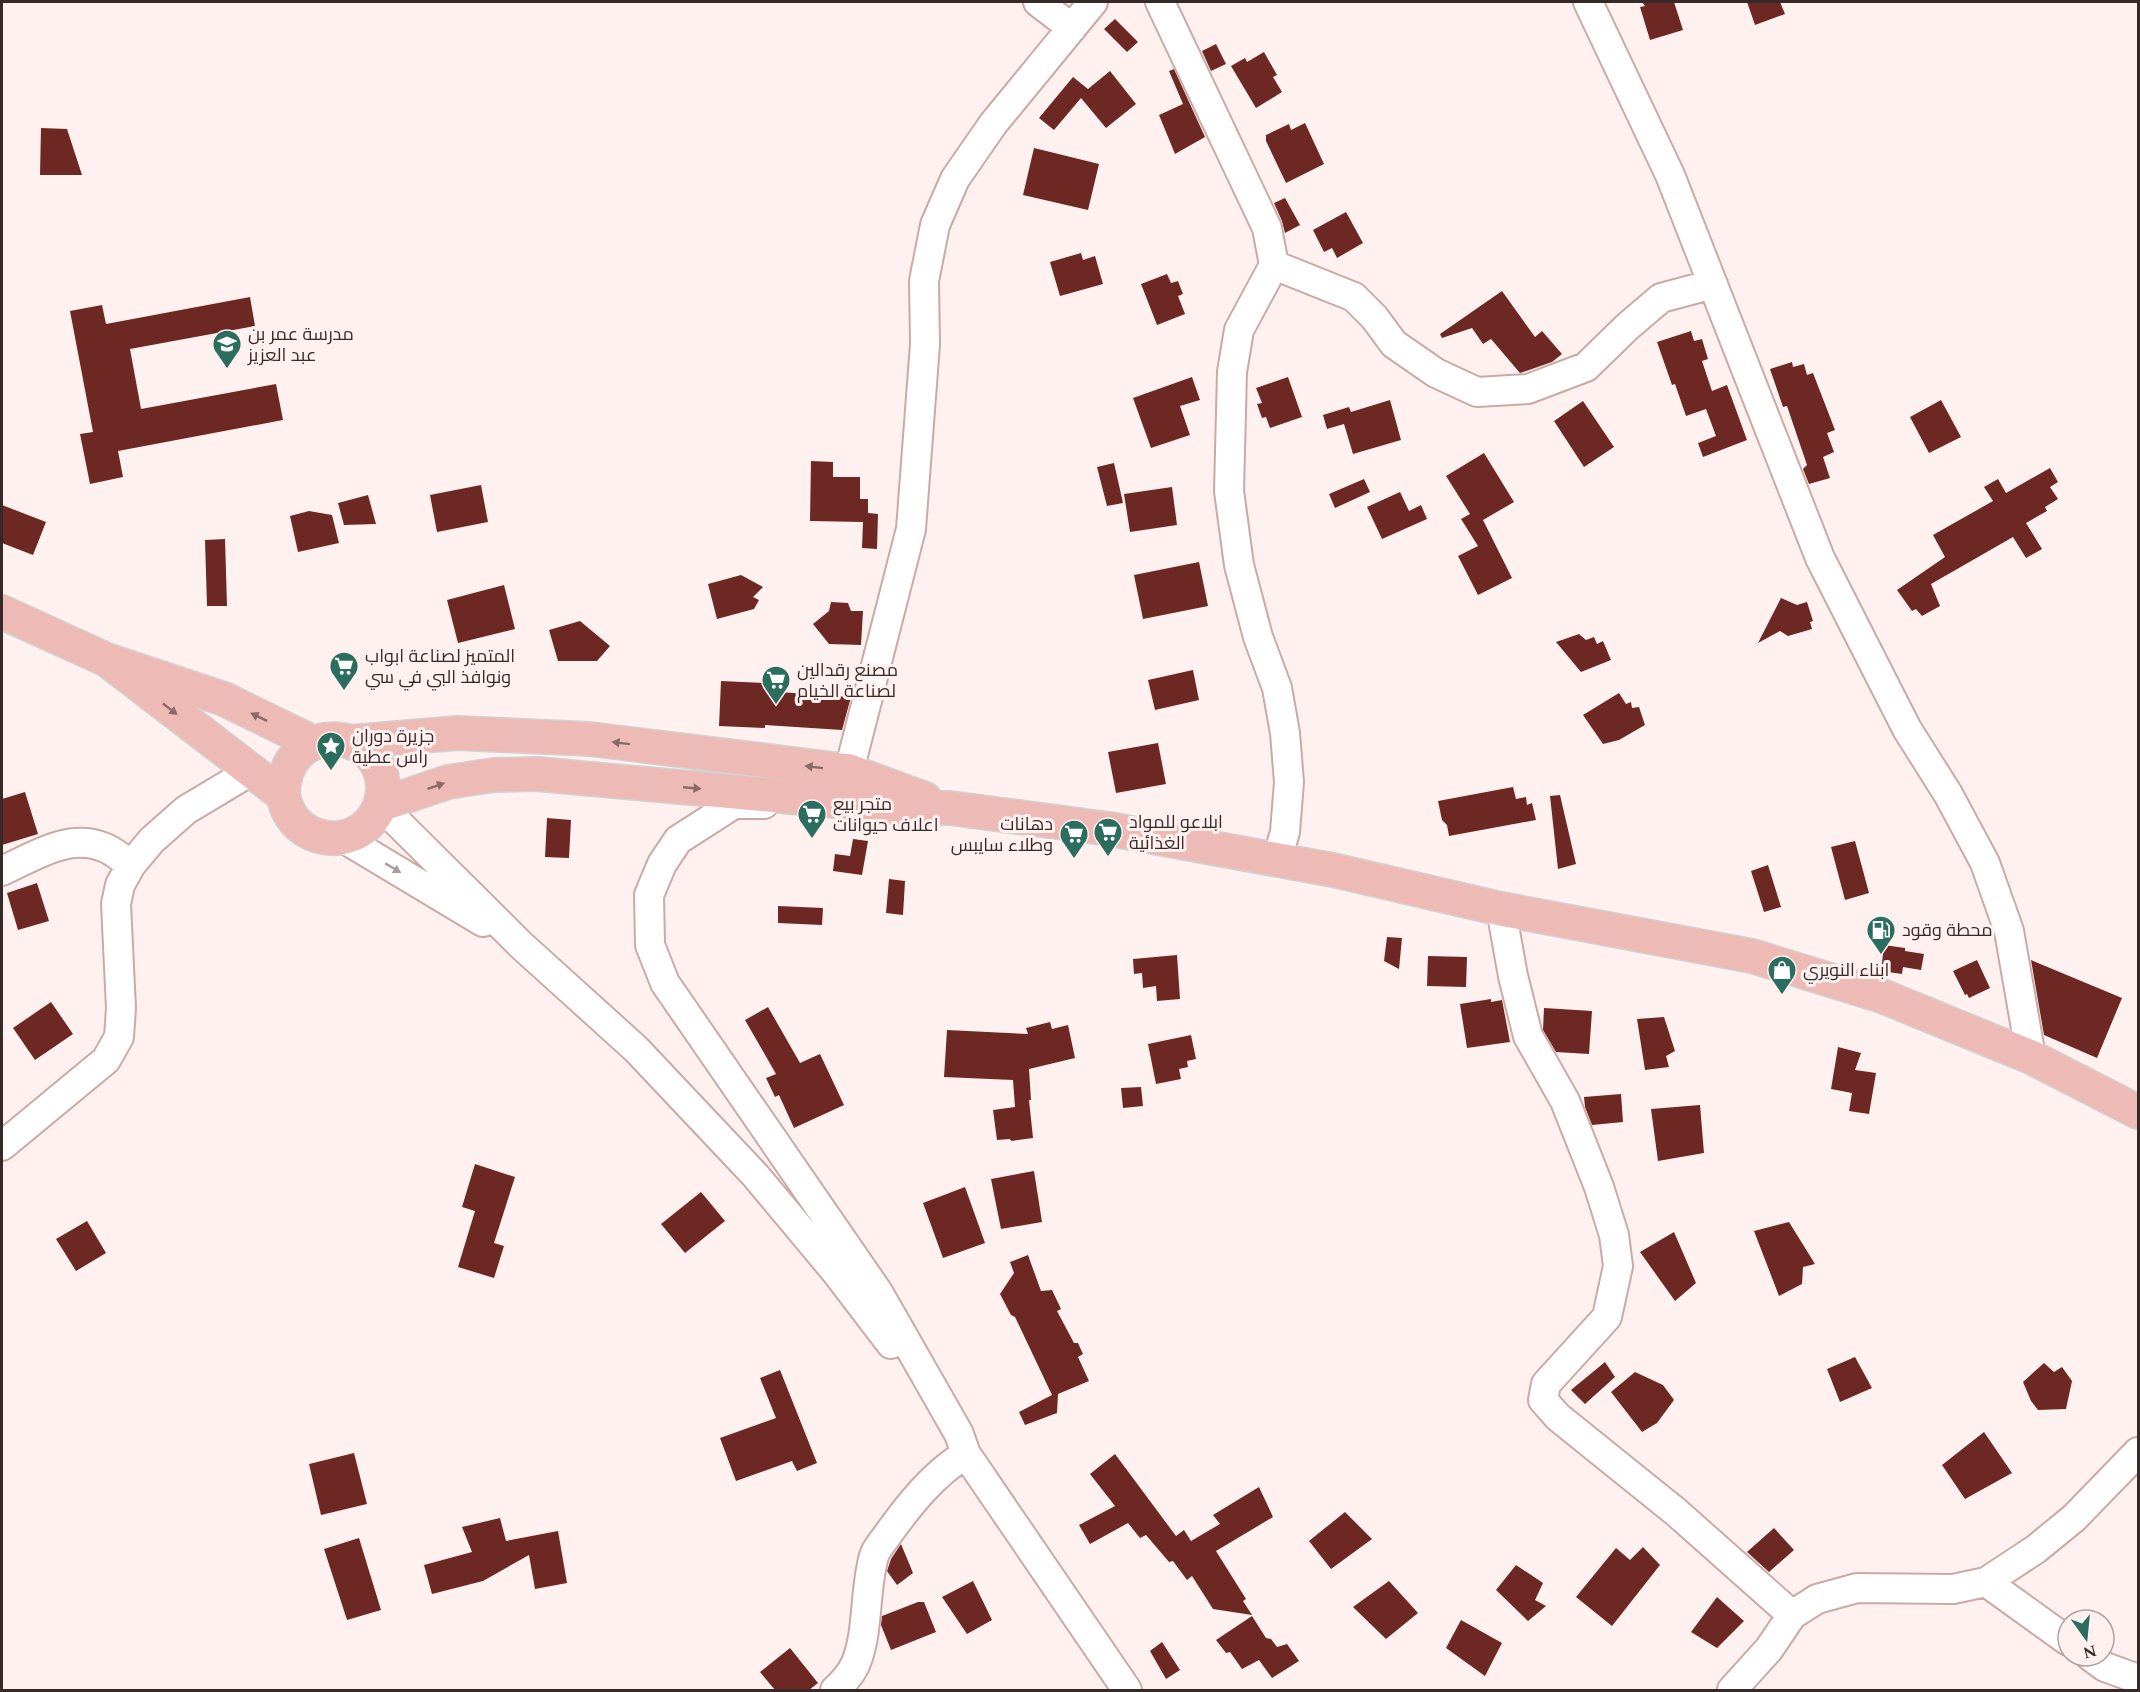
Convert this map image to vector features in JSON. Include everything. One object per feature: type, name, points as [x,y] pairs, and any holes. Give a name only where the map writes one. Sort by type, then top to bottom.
[{"type":"main road","points":[[2,612],[107,660],[224,699],[312,742],[338,739],[363,748],[381,771],[383,793],[380,805],[366,826],[343,838],[316,836],[294,820],[287,808],[283,795],[286,771],[292,760],[312,742]]},
{"type":"main road","points":[[107,660],[283,795]]},
{"type":"main road","points":[[351,742],[456,733],[590,739],[856,793],[950,808],[1109,828],[1333,870],[1501,909],[1752,956],[1882,996],[2031,1057],[2139,1112]]},
{"type":"main road","points":[[380,805],[448,782],[494,775],[537,774],[856,793],[950,808]]},
{"type":"street","points":[[1038,2],[1071,28]]},
{"type":"street","points":[[963,1444],[878,1292],[665,983],[650,945],[649,895],[662,864],[678,840],[734,804],[856,793],[911,529],[925,344],[924,281],[935,225],[955,179],[993,124],[1093,2]]},
{"type":"street","points":[[1160,2],[1267,228],[1274,265],[1239,330],[1232,372],[1229,491],[1239,565],[1257,637],[1277,688],[1285,733],[1289,782],[1285,832],[1277,860]]},
{"type":"street","points":[[1588,2],[1670,175],[1820,558],[1906,729],[1948,794],[1985,863],[2009,931],[2031,1057]]},
{"type":"street","points":[[1274,265],[1354,297],[1374,317],[1394,344],[1436,373],[1477,392],[1528,389],[1586,367],[1661,298],[1713,284]]},
{"type":"street","points":[[2,1146],[106,1060],[119,1037],[121,1008],[116,904],[120,885],[131,865],[152,840],[186,810],[251,771]]},
{"type":"street","points":[[380,805],[521,945],[636,1049],[755,1175],[836,1272],[963,1444],[1127,1690]]},
{"type":"street","points":[[343,838],[521,945]]},
{"type":"street","points":[[2,872],[46,850],[68,843],[82,842],[104,847],[131,865]]},
{"type":"street","points":[[1501,909],[1513,976],[1528,1036],[1564,1101],[1599,1187],[1614,1235],[1618,1266],[1607,1317],[1546,1384],[1543,1400],[1558,1417],[1676,1512],[1792,1615]]},
{"type":"street","points":[[835,1690],[844,1682],[855,1665],[861,1643],[869,1578],[875,1554],[916,1498],[949,1465],[963,1444]]},
{"type":"street","points":[[1732,1690],[1769,1649],[1792,1615],[1817,1599],[1857,1588],[1953,1589],[1986,1582],[2036,1549],[2074,1518],[2139,1452]]},
{"type":"street","points":[[1986,1582],[2056,1632]]},
{"type":"street","points":[[2108,1668],[2139,1679]]},
{"type":"building","points":[[1642,2],[1674,2],[1683,30],[1650,40],[1640,7],[1645,6]]},
{"type":"building","points":[[1747,2],[1780,2],[1785,14],[1755,25]]},
{"type":"building","points":[[1115,19],[1138,42],[1127,52],[1104,29]]},
{"type":"building","points":[[1216,44],[1226,64],[1211,71],[1202,51]]},
{"type":"building","points":[[1264,52],[1277,75],[1273,77],[1282,92],[1256,108],[1231,66],[1245,58],[1247,62]]},
{"type":"building","points":[[1174,69],[1205,137],[1175,154],[1159,115],[1183,104],[1169,71]]},
{"type":"building","points":[[1110,71],[1136,104],[1106,128],[1081,98],[1054,130],[1039,118],[1073,77],[1088,89]]},
{"type":"building","points":[[1305,123],[1324,164],[1286,183],[1266,141],[1266,135],[1289,124],[1291,130]]},
{"type":"building","points":[[41,128],[67,129],[82,175],[40,175]]},
{"type":"building","points":[[1034,148],[1099,164],[1088,210],[1023,195]]},
{"type":"building","points":[[1285,198],[1300,225],[1285,233],[1274,203]]},
{"type":"building","points":[[1346,212],[1363,243],[1337,258],[1332,248],[1324,252],[1313,230]]},
{"type":"building","points":[[1081,253],[1083,260],[1095,256],[1103,284],[1060,296],[1050,262]]},
{"type":"building","points":[[1167,274],[1171,283],[1178,281],[1183,294],[1178,296],[1185,314],[1157,325],[1141,284]]},
{"type":"building","points":[[1502,291],[1535,337],[1542,331],[1562,354],[1552,362],[1520,373],[1491,339],[1483,344],[1472,328],[1442,338],[1440,334]]},
{"type":"building","points":[[250,297],[255,326],[130,349],[141,409],[276,384],[283,420],[118,451],[123,477],[90,484],[80,434],[93,432],[70,311],[102,305],[106,324]]},
{"type":"building","points":[[1691,331],[1694,341],[1702,339],[1708,359],[1702,361],[1712,391],[1727,385],[1747,440],[1703,457],[1698,443],[1716,436],[1706,409],[1686,416],[1657,342]]},
{"type":"building","points":[[1792,362],[1793,367],[1804,364],[1807,375],[1813,373],[1835,430],[1827,433],[1834,452],[1823,457],[1830,478],[1809,484],[1803,469],[1807,465],[1787,406],[1783,407],[1770,369]]},
{"type":"building","points":[[1192,377],[1200,400],[1180,406],[1190,435],[1151,448],[1133,398]]},
{"type":"building","points":[[1288,377],[1302,417],[1270,428],[1266,417],[1262,418],[1257,404],[1262,403],[1256,388]]},
{"type":"building","points":[[1390,400],[1401,440],[1353,454],[1344,424],[1327,429],[1323,415],[1349,407],[1351,412]]},
{"type":"building","points":[[1941,400],[1961,437],[1929,453],[1910,417]]},
{"type":"building","points":[[1583,401],[1614,447],[1584,467],[1554,421]]},
{"type":"building","points":[[1484,453],[1514,502],[1483,520],[1512,578],[1478,595],[1458,556],[1478,546],[1461,519],[1470,514],[1446,476]]},
{"type":"building","points":[[811,461],[833,462],[833,477],[860,477],[860,499],[868,499],[868,513],[878,514],[877,549],[862,548],[863,522],[810,521]]},
{"type":"building","points":[[1114,463],[1123,503],[1107,506],[1097,467]]},
{"type":"building","points":[[2050,468],[2058,482],[2050,487],[2058,499],[2045,507],[2047,511],[2026,523],[2042,549],[2026,558],[2013,537],[1931,584],[1940,606],[1922,616],[1916,609],[1912,611],[1897,590],[1945,557],[1933,535],[1993,501],[1984,487],[1998,479],[2006,493]]},
{"type":"building","points":[[1364,479],[1370,492],[1335,508],[1329,494]]},
{"type":"building","points":[[481,485],[488,522],[437,532],[430,495]]},
{"type":"building","points":[[1172,487],[1177,525],[1130,532],[1124,494]]},
{"type":"building","points":[[1400,492],[1409,511],[1421,505],[1427,519],[1382,539],[1367,507]]},
{"type":"building","points":[[368,495],[376,524],[344,525],[338,503]]},
{"type":"building","points":[[2,505],[46,522],[33,555],[2,543]]},
{"type":"building","points":[[309,511],[332,515],[339,543],[298,552],[290,516]]},
{"type":"building","points":[[225,539],[227,606],[207,606],[205,540]]},
{"type":"building","points":[[1199,562],[1208,606],[1143,619],[1134,575]]},
{"type":"building","points":[[741,575],[763,587],[753,597],[759,600],[754,609],[717,619],[708,584]]},
{"type":"building","points":[[504,585],[515,629],[458,643],[447,600]]},
{"type":"building","points":[[1781,598],[1797,605],[1807,602],[1813,621],[1810,622],[1812,629],[1788,636],[1780,631],[1758,643]]},
{"type":"building","points":[[831,602],[848,603],[851,611],[863,611],[861,645],[829,644],[813,624],[829,611]]},
{"type":"building","points":[[580,621],[610,646],[597,661],[558,661],[549,630]]},
{"type":"building","points":[[1579,634],[1586,640],[1594,637],[1597,644],[1603,641],[1611,660],[1581,672],[1556,642]]},
{"type":"building","points":[[1193,670],[1199,700],[1155,710],[1148,680]]},
{"type":"building","points":[[721,681],[765,683],[765,691],[851,697],[842,730],[765,725],[765,728],[719,726]]},
{"type":"building","points":[[1619,693],[1626,704],[1631,702],[1632,708],[1639,707],[1645,725],[1619,740],[1603,744],[1583,715]]},
{"type":"building","points":[[1158,743],[1166,784],[1116,793],[1108,752]]},
{"type":"building","points":[[1513,787],[1516,799],[1526,797],[1527,805],[1532,803],[1536,820],[1449,836],[1447,825],[1442,820],[1438,801]]},
{"type":"building","points":[[25,792],[38,834],[2,845],[2,799]]},
{"type":"building","points":[[1560,795],[1576,864],[1558,869],[1550,796]]},
{"type":"building","points":[[547,818],[571,820],[569,858],[545,857]]},
{"type":"building","points":[[853,839],[868,841],[862,875],[833,871],[835,854],[850,856]]},
{"type":"building","points":[[1855,841],[1869,893],[1845,900],[1831,847]]},
{"type":"building","points":[[1768,865],[1781,907],[1764,912],[1751,871]]},
{"type":"building","points":[[889,879],[905,881],[903,915],[886,913]]},
{"type":"building","points":[[37,883],[49,921],[18,930],[7,893]]},
{"type":"building","points":[[778,906],[823,908],[822,925],[778,923]]},
{"type":"building","points":[[1387,937],[1402,938],[1399,969],[1384,961]]},
{"type":"building","points":[[1884,945],[1924,954],[1921,970],[1903,967],[1902,974],[1881,971]]},
{"type":"building","points":[[1177,955],[1180,999],[1157,1001],[1156,986],[1143,988],[1142,973],[1134,974],[1133,959]]},
{"type":"building","points":[[1428,956],[1467,957],[1466,987],[1427,986]]},
{"type":"building","points":[[1977,960],[1990,988],[1969,998],[1967,994],[1965,995],[1953,971]]},
{"type":"building","points":[[2031,960],[2122,998],[2097,1058],[2044,1035]]},
{"type":"building","points":[[1491,999],[1491,1002],[1502,1000],[1510,1042],[1467,1048],[1460,1004]]},
{"type":"building","points":[[51,1002],[73,1034],[35,1060],[13,1028]]},
{"type":"building","points":[[768,1007],[800,1063],[820,1054],[844,1105],[794,1128],[779,1095],[775,1097],[766,1078],[776,1074],[745,1020]]},
{"type":"building","points":[[1544,1008],[1592,1011],[1589,1054],[1556,1052],[1543,1030]]},
{"type":"building","points":[[1664,1017],[1675,1051],[1666,1056],[1669,1067],[1645,1070],[1637,1019]]},
{"type":"building","points":[[1050,1022],[1052,1029],[1068,1025],[1075,1058],[1029,1069],[1033,1138],[997,1140],[993,1110],[1015,1107],[1013,1080],[944,1077],[947,1030],[1028,1034],[1026,1028]]},
{"type":"building","points":[[1191,1035],[1196,1059],[1187,1061],[1188,1067],[1179,1069],[1181,1079],[1156,1084],[1148,1044]]},
{"type":"building","points":[[1838,1047],[1861,1053],[1855,1070],[1876,1073],[1869,1114],[1849,1111],[1852,1093],[1831,1089]]},
{"type":"building","points":[[1141,1087],[1143,1106],[1123,1108],[1121,1088]]},
{"type":"building","points":[[1621,1094],[1623,1122],[1592,1125],[1584,1097]]},
{"type":"building","points":[[1700,1105],[1704,1153],[1658,1161],[1651,1109]]},
{"type":"building","points":[[475,1164],[515,1177],[494,1243],[504,1246],[494,1278],[458,1267],[475,1211],[462,1207]]},
{"type":"building","points":[[1034,1171],[1042,1222],[1001,1229],[991,1179]]},
{"type":"building","points":[[965,1187],[985,1243],[943,1258],[923,1203]]},
{"type":"building","points":[[701,1192],[725,1221],[685,1253],[661,1224]]},
{"type":"building","points":[[87,1221],[106,1253],[76,1271],[56,1239]]},
{"type":"building","points":[[1789,1222],[1815,1264],[1803,1267],[1802,1284],[1779,1296],[1754,1231]]},
{"type":"building","points":[[1674,1232],[1696,1283],[1675,1301],[1640,1252]]},
{"type":"building","points":[[1028,1255],[1041,1291],[1052,1290],[1061,1309],[1057,1311],[1074,1343],[1078,1343],[1083,1354],[1078,1357],[1089,1381],[1058,1394],[1057,1413],[1025,1425],[1019,1412],[1052,1395],[1015,1317],[1011,1315],[1000,1294],[1014,1273],[1010,1262]]},
{"type":"building","points":[[1855,1357],[1872,1388],[1840,1402],[1827,1369]]},
{"type":"building","points":[[1605,1362],[1615,1377],[1585,1404],[1571,1390]]},
{"type":"building","points":[[2044,1363],[2054,1372],[2062,1367],[2072,1381],[2066,1409],[2038,1410],[2031,1401],[2023,1382]]},
{"type":"building","points":[[780,1370],[817,1463],[797,1471],[792,1461],[736,1481],[720,1438],[776,1418],[760,1378]]},
{"type":"building","points":[[1635,1372],[1663,1385],[1674,1400],[1657,1423],[1642,1432],[1611,1392]]},
{"type":"building","points":[[1984,1432],[2012,1473],[1965,1499],[1942,1465]]},
{"type":"building","points":[[354,1453],[367,1504],[321,1515],[309,1464]]},
{"type":"building","points":[[1115,1454],[1176,1536],[1184,1530],[1191,1541],[1220,1524],[1213,1515],[1259,1487],[1273,1517],[1216,1551],[1246,1599],[1243,1601],[1252,1615],[1213,1609],[1192,1576],[1187,1580],[1173,1561],[1169,1562],[1146,1535],[1140,1538],[1128,1523],[1090,1544],[1079,1525],[1115,1506],[1090,1474]]},
{"type":"building","points":[[1345,1512],[1372,1539],[1331,1569],[1309,1541]]},
{"type":"building","points":[[500,1518],[506,1541],[558,1531],[567,1583],[535,1589],[529,1555],[483,1581],[432,1594],[424,1565],[472,1552],[462,1527]]},
{"type":"building","points":[[1774,1528],[1794,1550],[1769,1572],[1747,1552]]},
{"type":"building","points":[[359,1538],[381,1610],[347,1620],[324,1549]]},
{"type":"building","points":[[901,1544],[913,1573],[897,1585],[887,1571],[891,1559]]},
{"type":"building","points":[[1643,1547],[1660,1565],[1612,1626],[1576,1597],[1616,1548],[1630,1560]]},
{"type":"building","points":[[1516,1565],[1543,1583],[1535,1600],[1546,1606],[1528,1621],[1496,1590]]},
{"type":"building","points":[[973,1581],[992,1620],[967,1634],[942,1597]]},
{"type":"building","points":[[1389,1581],[1418,1613],[1386,1639],[1353,1607]]},
{"type":"building","points":[[1717,1597],[1744,1621],[1717,1648],[1691,1632]]},
{"type":"building","points":[[918,1602],[924,1602],[936,1632],[891,1650],[881,1625],[882,1616]]},
{"type":"building","points":[[1252,1616],[1266,1638],[1271,1639],[1277,1647],[1287,1644],[1299,1661],[1272,1678],[1259,1660],[1242,1669],[1230,1652],[1226,1653],[1216,1640]]},
{"type":"building","points":[[1461,1620],[1502,1643],[1485,1676],[1446,1648]]},
{"type":"building","points":[[1162,1642],[1180,1670],[1166,1679],[1150,1651]]},
{"type":"building","points":[[790,1648],[818,1683],[809,1690],[775,1690],[760,1672]]},
{"type":"place","name":"مدرسة عمر بن عبد العزيز","points":[[227,370]]},
{"type":"place","name":"المتميز لصناعة ابواب ونوافذ البي في سي","points":[[344,692]]},
{"type":"place","name":"مصنع رقدالين لصناعة الخيام","points":[[776,706]]},
{"type":"place","name":"جزيرة دوران راس عطية","points":[[331,772]]},
{"type":"place","name":"متجر بيع اعلاف حيوانات","points":[[812,840]]},
{"type":"place","name":"ابلاعو للمواد الغذائية","points":[[1108,858]]},
{"type":"place","name":"دهانات وطلاء سايبس","points":[[1074,860]]},
{"type":"place","name":"محطة وقود","points":[[1881,956]]},
{"type":"place","name":"ابناء النويري","points":[[1782,996]]}]
